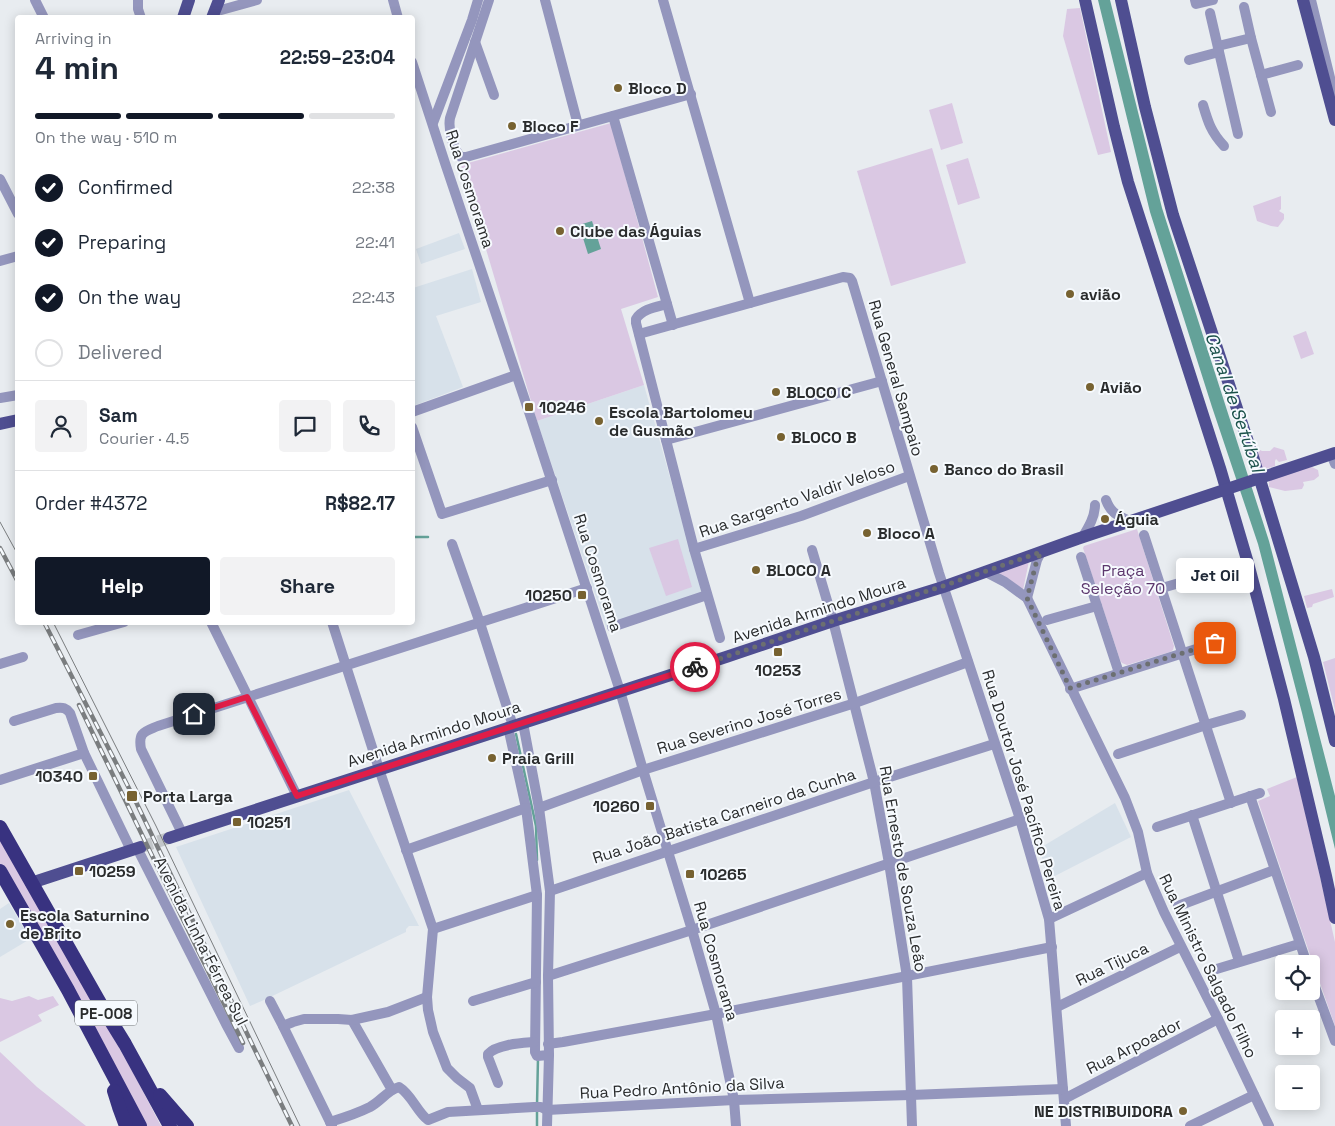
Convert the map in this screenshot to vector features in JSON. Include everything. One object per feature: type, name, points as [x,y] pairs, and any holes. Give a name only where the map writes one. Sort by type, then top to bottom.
[{"type":"highway","name":"PE-008","points":[[0,827],[170,1126]]},
{"type":"highway","name":"PE-008","points":[[0,871],[68,990],[140,1126]]},
{"type":"highway","points":[[125,1044],[179,1126]]},
{"type":"highway","points":[[107,1066],[126,1126]]},
{"type":"highway","points":[[160,1095],[188,1126]]},
{"type":"main road","points":[[184,15],[189,0]]},
{"type":"main road","points":[[213,15],[219,0]]},
{"type":"main road","points":[[1085,0],[1128,182],[1232,488],[1251,576],[1284,699],[1335,918]]},
{"type":"main road","points":[[1121,0],[1145,107],[1173,215],[1314,657],[1335,741]]},
{"type":"main road","points":[[1303,0],[1335,120]]},
{"type":"main road","points":[[0,424],[15,421]]},
{"type":"main road","name":"Avenida Armindo Moura","points":[[169,838],[986,572],[1256,480],[1334,457]]},
{"type":"main road","points":[[31,883],[136,848]]},
{"type":"street","points":[[35,0],[42,15]]},
{"type":"street","points":[[138,0],[140,15]]},
{"type":"street","points":[[213,15],[257,0]]},
{"type":"street","points":[[393,0],[397,15]]},
{"type":"street","points":[[433,123],[478,0]]},
{"type":"street","points":[[489,0],[450,118],[449,127],[456,152],[461,157],[691,94]]},
{"type":"street","points":[[545,0],[578,125]]},
{"type":"street","points":[[663,0],[750,303]]},
{"type":"street","points":[[1195,2],[1213,0]]},
{"type":"street","points":[[1311,0],[1335,97]]},
{"type":"street","points":[[1244,7],[1271,112]]},
{"type":"street","points":[[1210,12],[1238,134]]},
{"type":"street","points":[[1189,60],[1251,38]]},
{"type":"street","points":[[475,42],[494,95]]},
{"type":"street","points":[[1261,75],[1298,65]]},
{"type":"street","name":"Rua Cosmorama","points":[[415,71],[552,480],[620,691],[716,1014],[734,1100],[736,1126]]},
{"type":"street","points":[[1203,105],[1209,126],[1224,146]]},
{"type":"street","points":[[613,116],[673,325]]},
{"type":"street","points":[[0,179],[15,208]]},
{"type":"street","points":[[0,261],[15,257]]},
{"type":"street","name":"Rua General Sampaio","points":[[639,334],[843,277],[850,278],[943,586]]},
{"type":"street","points":[[667,304],[647,310],[639,314],[636,319],[694,549],[720,638]]},
{"type":"street","points":[[415,411],[516,376]]},
{"type":"street","points":[[666,440],[882,381]]},
{"type":"street","points":[[0,398],[15,396]]},
{"type":"street","points":[[415,436],[442,514],[552,480]]},
{"type":"street","name":"Rua Sargento Valdir Veloso","points":[[694,549],[801,516],[909,476]]},
{"type":"street","points":[[1082,538],[1090,525],[1095,509],[1102,509],[1108,505],[1118,516],[1131,522]]},
{"type":"street","points":[[1144,535],[1231,803]]},
{"type":"street","points":[[452,544],[515,725],[538,808],[550,891],[548,1044],[543,1056],[541,1108],[547,1126]]},
{"type":"street","name":"Rua Ernesto de Souza Leão","points":[[812,550],[855,703],[874,782],[889,863],[907,977],[912,1126]]},
{"type":"street","points":[[1027,598],[1041,552]]},
{"type":"street","points":[[1081,557],[1119,673]]},
{"type":"street","name":"Rua Ministro Salgado Filho","points":[[986,572],[1005,582],[1027,598],[1125,798],[1138,832],[1147,873],[1180,947],[1218,1019],[1270,1126]]},
{"type":"street","points":[[1162,588],[1193,579]]},
{"type":"street","name":"Rua Doutor José Pacífico Pereira","points":[[943,586],[1020,819],[1049,919],[1066,1126]]},
{"type":"street","points":[[182,833],[141,749],[140,737],[142,734],[158,726],[586,588]]},
{"type":"street","points":[[612,627],[708,595]]},
{"type":"street","points":[[1047,620],[1097,606]]},
{"type":"street","points":[[78,635],[113,625]]},
{"type":"street","points":[[212,625],[297,796]]},
{"type":"street","points":[[333,625],[433,929],[427,997],[430,1022],[443,1059],[450,1072],[470,1088],[478,1110]]},
{"type":"street","points":[[1070,688],[1215,643]]},
{"type":"street","points":[[0,664],[23,657]]},
{"type":"street","name":"Rua Severino José Torres","points":[[538,808],[643,770],[855,703],[968,662]]},
{"type":"street","name":"Avenida Linha Férrea Sul","points":[[14,721],[56,708],[65,708],[70,713],[84,753],[136,848],[239,1048]]},
{"type":"street","points":[[1118,754],[1241,715]]},
{"type":"street","points":[[515,725],[537,895],[534,1042],[535,1052],[543,1056]]},
{"type":"street","name":"Rua João Batista Carneiro da Cunha","points":[[550,891],[668,850],[994,744]]},
{"type":"street","points":[[0,780],[84,753]]},
{"type":"street","points":[[1157,827],[1255,795],[1274,870],[1303,955]]},
{"type":"street","points":[[406,850],[526,808]]},
{"type":"street","points":[[1192,815],[1239,962]]},
{"type":"street","points":[[548,976],[692,930],[1020,819]]},
{"type":"street","points":[[1178,906],[1274,870]]},
{"type":"street","points":[[1049,919],[1147,873]]},
{"type":"street","points":[[433,929],[537,895]]},
{"type":"street","points":[[1210,971],[1299,944]]},
{"type":"street","name":"Rua Tijuca","points":[[1057,1007],[1180,947]]},
{"type":"street","points":[[548,1044],[716,1014],[1052,948]]},
{"type":"street","points":[[472,1001],[536,982]]},
{"type":"street","points":[[283,1026],[304,1019],[352,1020],[388,1012],[427,997]]},
{"type":"street","points":[[1320,1000],[1335,1041]]},
{"type":"street","points":[[270,1001],[331,1124],[371,1106],[392,1090],[352,1020]]},
{"type":"street","name":"Rua Arpoador","points":[[1063,1094],[1218,1019]]},
{"type":"street","points":[[498,1083],[488,1054],[496,1048],[534,1042]]},
{"type":"street","name":"Rua Pedro Antônio da Silva","points":[[392,1090],[397,1087],[402,1088],[428,1120],[448,1112],[478,1110],[911,1095],[1063,1094]]},
{"type":"street","points":[[1190,1126],[1254,1095]]},
{"type":"shaded area","points":[[1098,0],[1110,0],[1162,208],[1269,541],[1335,796],[1335,849],[1258,544],[1150,212]]},
{"type":"shaded area","points":[[592,221],[601,249],[588,254],[579,225]]},
{"type":"shaded area","points":[[459,233],[465,249],[421,264],[416,249]]},
{"type":"shaded area","points":[[472,269],[481,302],[436,316],[463,387],[415,405],[415,287]]},
{"type":"shaded area","points":[[644,385],[703,595],[606,627],[537,421]]},
{"type":"shaded area","points":[[349,790],[419,926],[409,926],[406,932],[250,1006],[176,847]]},
{"type":"shaded area","points":[[1115,803],[1131,837],[1047,880],[1040,848]]},
{"type":"shaded area","name":"Escola Saturnino de Brito","points":[[9,903],[30,939],[0,957],[0,909]]},
{"type":"green space","points":[[1080,8],[1111,152],[1098,155],[1063,36],[1067,9]]},
{"type":"green space","points":[[952,103],[963,143],[941,150],[929,110]]},
{"type":"green space","name":"Clube das Águias","points":[[611,123],[658,297],[621,309],[644,385],[537,421],[461,165]]},
{"type":"green space","points":[[932,148],[966,263],[891,286],[857,171]]},
{"type":"green space","points":[[968,158],[980,198],[958,205],[946,165]]},
{"type":"green space","points":[[1281,196],[1281,209],[1279,211],[1284,214],[1284,219],[1278,227],[1257,221],[1253,206]]},
{"type":"green space","points":[[1306,331],[1314,354],[1301,359],[1293,336]]},
{"type":"green space","points":[[1254,447],[1262,451],[1270,451],[1274,447],[1284,450],[1287,460],[1279,462],[1276,459],[1275,466],[1258,471]]},
{"type":"green space","points":[[1312,467],[1318,470],[1319,476],[1314,480],[1303,482],[1302,489],[1285,491],[1269,487],[1269,478]]},
{"type":"green space","name":"Praça Seleção 70","points":[[1137,529],[1174,646],[1170,652],[1127,665],[1120,660],[1083,548],[1084,546]]},
{"type":"green space","points":[[678,539],[692,587],[666,596],[649,548]]},
{"type":"green space","points":[[1029,561],[1023,590],[998,573]]},
{"type":"green space","points":[[1332,589],[1334,597],[1307,608],[1304,596]]},
{"type":"green space","points":[[1335,658],[1335,710],[1323,662]]},
{"type":"green space","points":[[1297,777],[1335,942],[1335,1026],[1320,983],[1320,955],[1310,955],[1258,801],[1270,796],[1267,789]]},
{"type":"green space","points":[[0,838],[135,1076],[161,1126],[144,1126],[0,865]]},
{"type":"green space","points":[[29,996],[38,1000],[53,996],[59,1005],[38,1015],[42,1021],[0,1042],[0,998],[12,1001]]},
{"type":"green space","points":[[0,1052],[37,1087],[86,1126],[0,1126]]},
{"type":"waterway","points":[[415,537],[428,537]]},
{"type":"waterway","points":[[516,734],[536,826],[537,860]]},
{"type":"waterway","points":[[537,1105],[538,1058]]},
{"type":"waterway","points":[[537,1110],[537,1126]]},
{"type":"tunnel","points":[[141,847],[169,838]]},
{"type":"tram line","points":[[0,522],[15,550]]},
{"type":"tram line","points":[[55,625],[156,826],[300,1126]]},
{"type":"railway","points":[[0,548],[15,576]]},
{"type":"railway","points":[[46,625],[137,804],[292,1126]]},
{"type":"railway","points":[[79,705],[243,1043]]},
{"type":"way so far","points":[[695,667],[1041,552],[1027,598],[1070,688],[1215,643]]},
{"type":"place","name":"Bloco D","points":[[618,88]]},
{"type":"place","name":"Bloco F","points":[[512,126]]},
{"type":"place","name":"Clube das Águias","points":[[560,231]]},
{"type":"place","name":"avião","points":[[1070,294]]},
{"type":"place","name":"Avião","points":[[1090,387]]},
{"type":"place","name":"BLOCO C","points":[[776,392]]},
{"type":"place","name":"10246","points":[[529,407]]},
{"type":"place","name":"Escola Bartolomeu de Gusmão","points":[[599,421]]},
{"type":"place","name":"BLOCO B","points":[[781,437]]},
{"type":"place","name":"Banco do Brasil","points":[[934,469]]},
{"type":"place","name":"Águia","points":[[1105,519]]},
{"type":"place","name":"Bloco A","points":[[867,533]]},
{"type":"place","name":"BLOCO A","points":[[756,570]]},
{"type":"place","name":"10250","points":[[582,595]]},
{"type":"place","name":"Jet Oil","points":[[1215,643]]},
{"type":"place","name":"10253","points":[[778,652]]},
{"type":"place","name":"Praia Grill","points":[[492,758]]},
{"type":"place","name":"10340","points":[[93,776]]},
{"type":"place","name":"Porta Larga","points":[[132,796]]},
{"type":"place","name":"10260","points":[[650,806]]},
{"type":"place","name":"10251","points":[[237,822]]},
{"type":"place","name":"10259","points":[[79,871]]},
{"type":"place","name":"10265","points":[[690,874]]},
{"type":"place","name":"Escola Saturnino de Brito","points":[[10,924]]},
{"type":"place","name":"NE DISTRIBUIDORA","points":[[1183,1111]]},
{"type":"route","points":[[194,714],[247,697],[297,796],[695,667]]},
{"type":"water label","name":"Canal de Setúbal","points":[[1235,402]]}]
